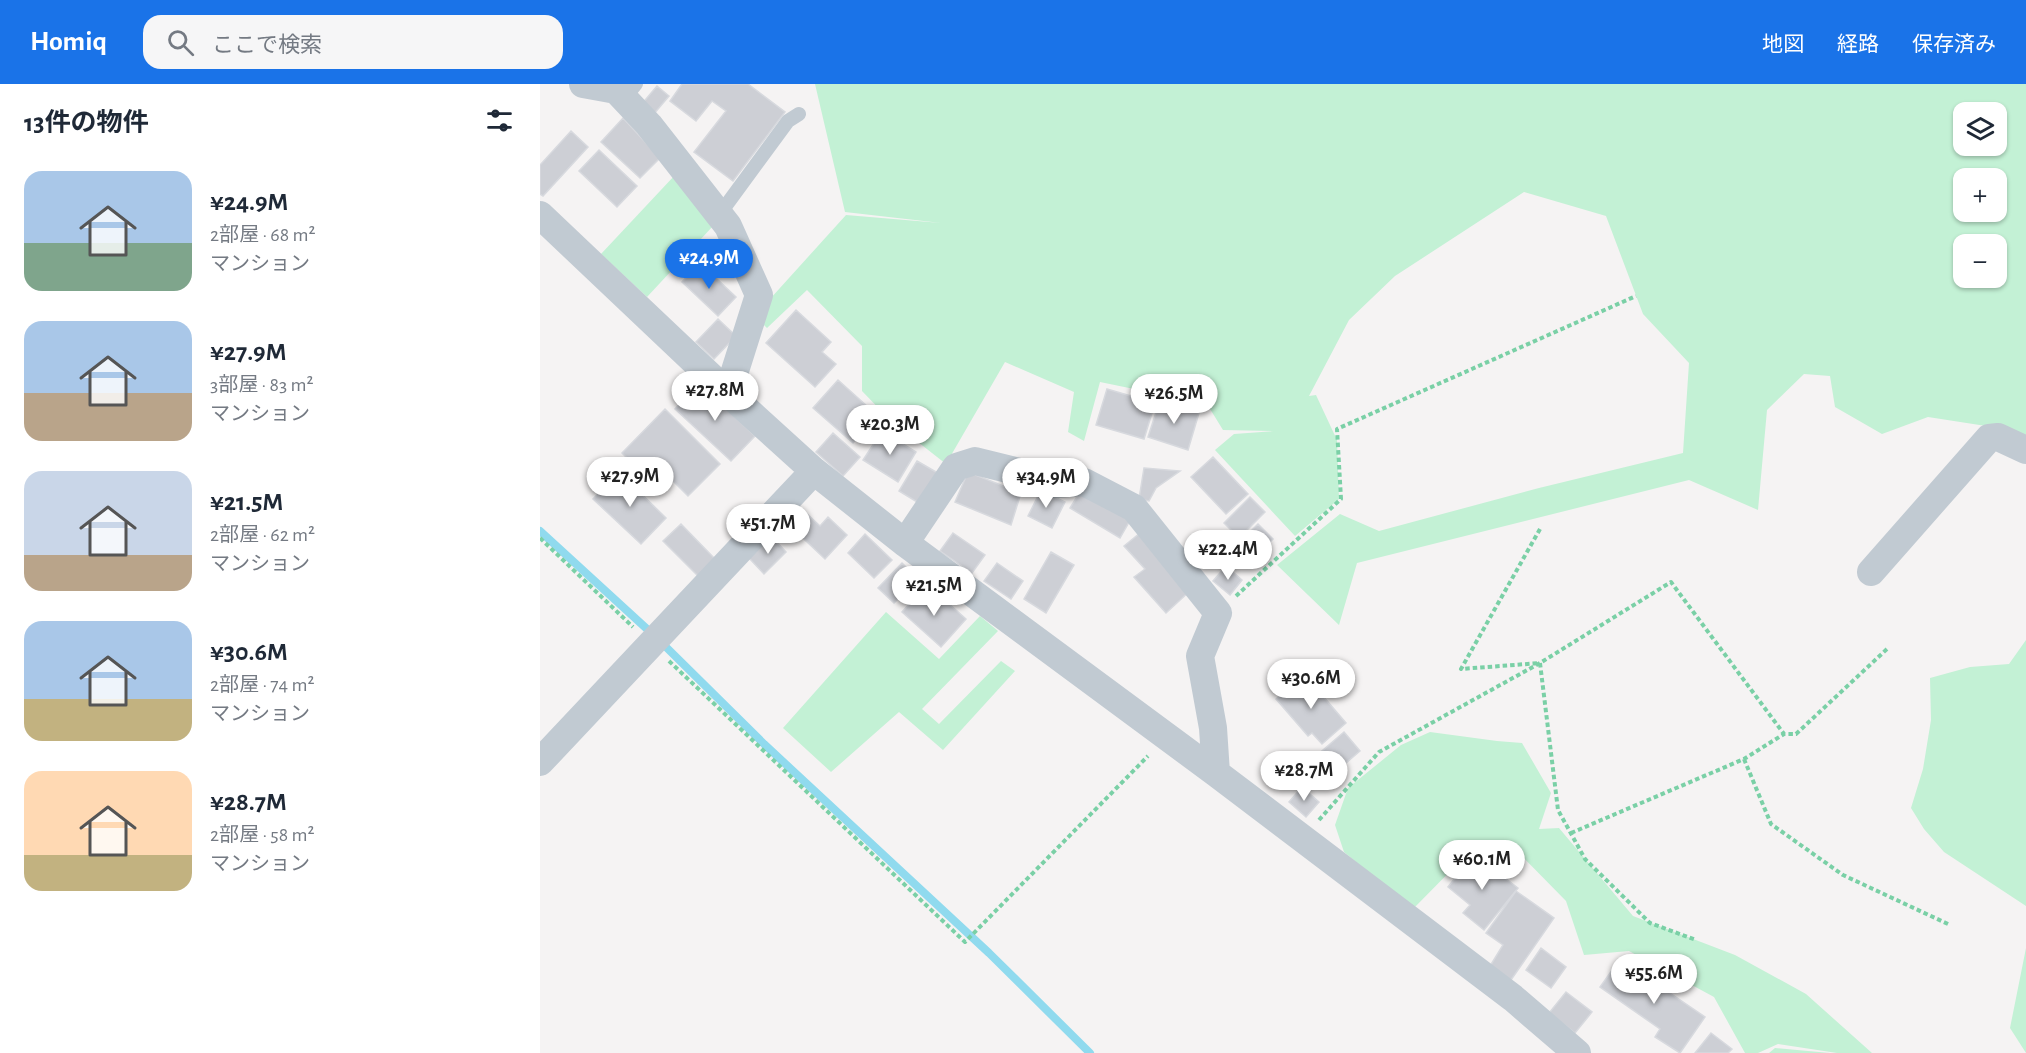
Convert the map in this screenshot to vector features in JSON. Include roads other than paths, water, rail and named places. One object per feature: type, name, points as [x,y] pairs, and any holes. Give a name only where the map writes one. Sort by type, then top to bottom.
[{"type":"street","points":[[583,84],[630,91],[649,125],[729,226],[759,295],[728,393]]},
{"type":"street","points":[[540,215],[814,471],[905,543],[1216,773],[1513,998],[1577,1053]]},
{"type":"street","points":[[1871,572],[1989,438],[1998,437],[2026,450]]},
{"type":"street","points":[[905,543],[956,467],[975,461],[1028,474],[1054,484],[1084,482],[1134,508],[1218,613],[1200,657],[1213,728],[1216,773]]},
{"type":"street","points":[[540,762],[814,471]]},
{"type":"lane","points":[[719,214],[788,121],[799,114]]},
{"type":"waterway","points":[[540,531],[647,629]]},
{"type":"waterway","points":[[667,648],[764,744],[989,953],[1090,1053]]}]
